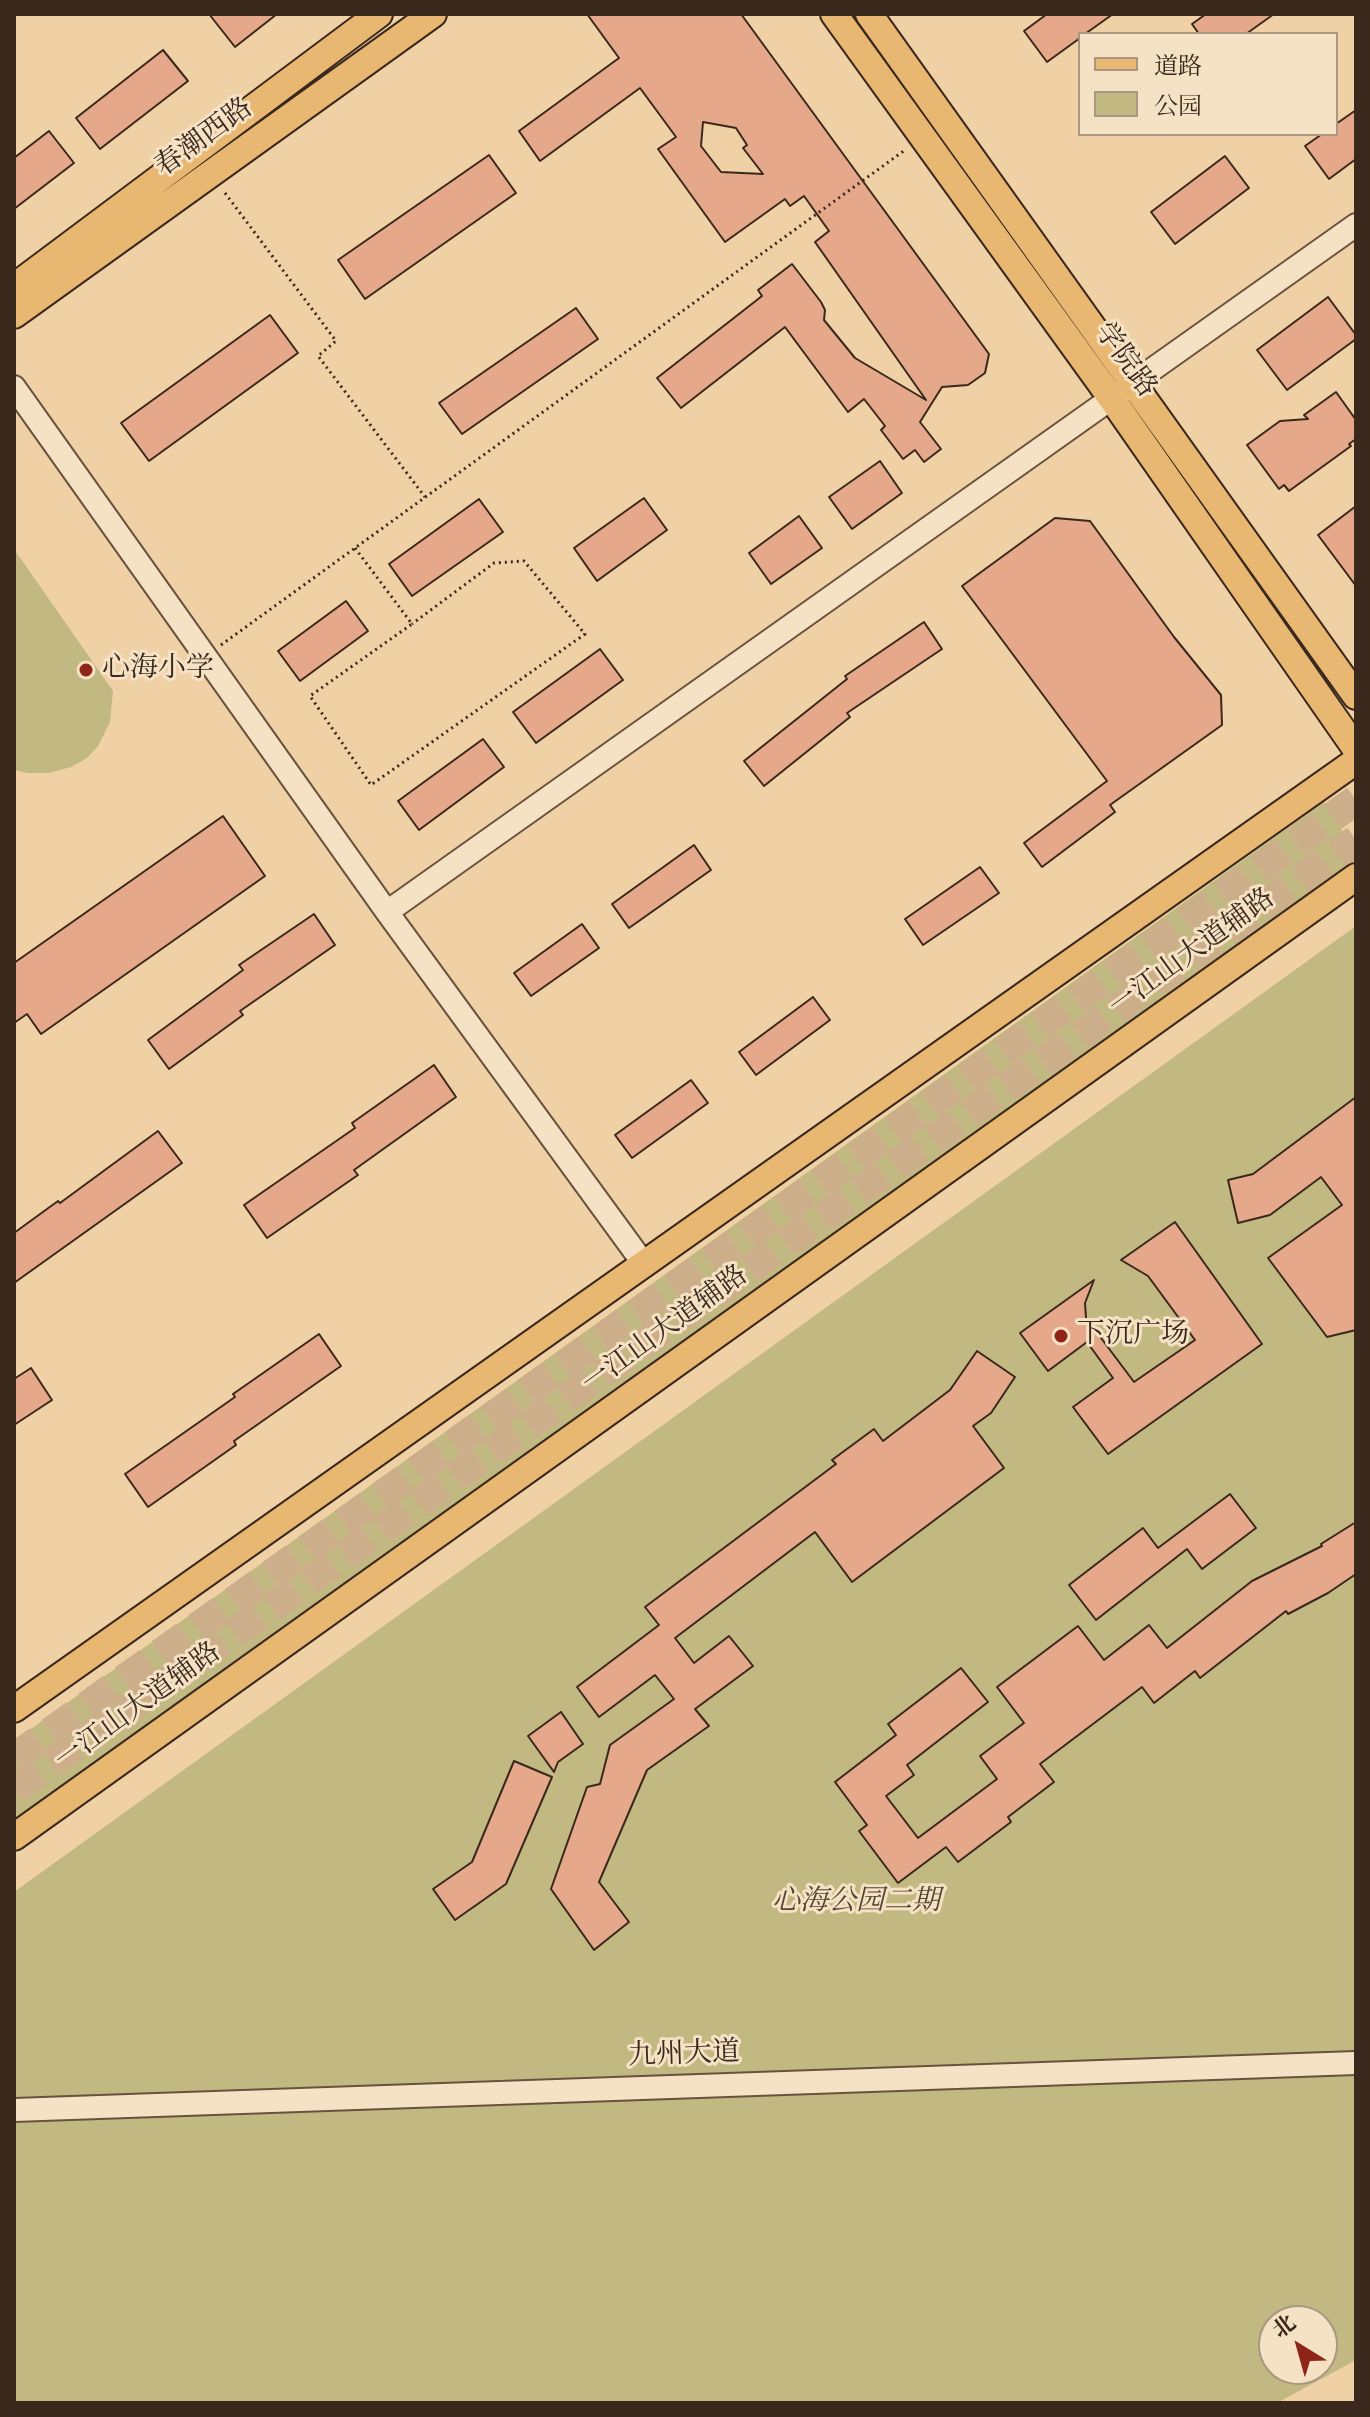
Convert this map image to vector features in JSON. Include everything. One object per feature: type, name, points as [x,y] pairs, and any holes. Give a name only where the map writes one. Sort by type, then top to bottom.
[{"type":"main road","name":"春潮西路","points":[[14,287],[379,14]]},
{"type":"main road","name":"春潮西路","points":[[14,315],[433,14]]},
{"type":"main road","name":"学院路","points":[[834,14],[1112,399],[1356,749]]},
{"type":"main road","name":"学院路","points":[[869,14],[1356,696]]},
{"type":"main road","points":[[14,1709],[1356,761]]},
{"type":"main road","name":"一江山大道辅路","points":[[14,1837],[1356,877]]},
{"type":"street","points":[[387,912],[1356,225]]},
{"type":"street","points":[[14,387],[387,912],[644,1264]]},
{"type":"street","name":"九州大道","points":[[14,2110],[1356,2063]]},
{"type":"path","points":[[205,657],[923,137]]},
{"type":"path","points":[[210,174],[336,341],[318,356],[425,497]]},
{"type":"path","points":[[355,548],[412,624]]},
{"type":"path","points":[[524,561],[585,634],[371,785],[310,696],[412,624],[494,563],[524,561]]},
{"type":"green space","points":[[14,549],[113,691],[110,722],[98,746],[87,758],[71,767],[49,773],[14,770]]},
{"type":"green space","points":[[1324,802],[1356,852],[1356,860],[14,1821],[14,1741]]},
{"type":"green space","name":"心海公园二期","points":[[1356,926],[1356,2360],[1338,2370],[1338,2305],[1258,2305],[1258,2385],[1310,2385],[1277,2403],[14,2403],[14,1892]]},
{"type":"building","points":[[209,14],[277,14],[235,47]]},
{"type":"building","points":[[587,14],[741,14],[989,354],[985,373],[968,385],[942,387],[920,422],[941,449],[924,462],[915,450],[903,459],[881,430],[885,426],[864,399],[848,412],[785,327],[681,408],[657,378],[762,296],[758,290],[792,264],[821,302],[825,310],[824,320],[855,358],[926,400],[815,242],[829,231],[804,196],[790,206],[785,199],[725,242],[658,149],[676,137],[640,88],[540,161],[519,131],[619,58]],"holes":[[[703,122],[736,128],[747,145],[743,148],[763,174],[721,172],[701,146]]]},
{"type":"building","points":[[1047,14],[1113,14],[1088,32],[1078,32],[1078,39],[1047,62],[1024,31]]},
{"type":"building","points":[[1206,14],[1274,14],[1249,32],[1198,32],[1192,24]]},
{"type":"building","points":[[163,50],[188,81],[100,149],[76,118]]},
{"type":"building","points":[[1356,110],[1356,159],[1329,179],[1305,146],[1319,136],[1338,136],[1338,123]]},
{"type":"building","points":[[49,131],[74,163],[14,209],[14,158]]},
{"type":"building","points":[[489,155],[516,193],[365,299],[338,260]]},
{"type":"building","points":[[1225,156],[1249,188],[1175,244],[1151,212]]},
{"type":"building","points":[[1328,297],[1356,339],[1287,390],[1257,350]]},
{"type":"building","points":[[576,308],[598,339],[462,434],[439,403]]},
{"type":"building","points":[[270,315],[298,353],[149,461],[121,423]]},
{"type":"building","points":[[1336,392],[1356,420],[1356,439],[1349,444],[1351,446],[1289,491],[1284,485],[1279,489],[1247,445],[1280,421],[1308,419],[1304,415]]},
{"type":"building","points":[[880,461],[902,493],[852,529],[829,497]]},
{"type":"building","points":[[644,498],[667,530],[597,581],[574,548]]},
{"type":"building","points":[[479,499],[503,532],[412,596],[389,564]]},
{"type":"building","points":[[1356,506],[1356,586],[1318,535]]},
{"type":"building","points":[[799,516],[822,548],[771,584],[749,553]]},
{"type":"building","points":[[1055,518],[1090,521],[1174,637],[1221,695],[1222,725],[1110,805],[1115,812],[1042,867],[1024,843],[1107,781],[962,586]]},
{"type":"building","points":[[346,601],[368,631],[300,681],[278,651]]},
{"type":"building","points":[[924,622],[942,649],[847,713],[850,717],[764,786],[744,761],[847,679],[845,676]]},
{"type":"building","points":[[600,649],[623,680],[536,743],[513,712]]},
{"type":"building","points":[[483,739],[504,767],[419,830],[398,801]]},
{"type":"building","points":[[223,816],[265,876],[41,1034],[27,1014],[14,1023],[14,963]]},
{"type":"building","points":[[694,845],[711,870],[629,928],[612,904]]},
{"type":"building","points":[[980,867],[999,893],[923,945],[905,919]]},
{"type":"building","points":[[314,914],[335,945],[240,1011],[243,1015],[169,1069],[148,1040],[243,970],[239,965]]},
{"type":"building","points":[[582,924],[599,948],[531,996],[514,973]]},
{"type":"building","points":[[813,997],[830,1020],[756,1075],[739,1052]]},
{"type":"building","points":[[434,1065],[456,1097],[354,1170],[358,1175],[267,1238],[244,1205],[355,1128],[352,1123]]},
{"type":"building","points":[[691,1080],[708,1103],[632,1158],[615,1135]]},
{"type":"building","points":[[1356,1097],[1356,1330],[1327,1337],[1268,1258],[1342,1205],[1321,1177],[1270,1215],[1238,1223],[1228,1180],[1253,1174]]},
{"type":"building","points":[[158,1131],[182,1163],[14,1283],[14,1233]]},
{"type":"building","name":"下沉广场","points":[[1175,1222],[1262,1344],[1108,1454],[1073,1407],[1113,1378],[1087,1342],[1048,1371],[1020,1333],[1094,1280],[1085,1303],[1086,1318],[1134,1382],[1195,1340],[1148,1276],[1121,1260]]},
{"type":"building","points":[[319,1334],[341,1366],[234,1441],[236,1445],[148,1507],[125,1474]]},
{"type":"building","points":[[977,1351],[1015,1377],[991,1413],[973,1426],[1004,1468],[852,1582],[815,1532],[675,1638],[694,1663],[729,1636],[753,1666],[695,1709],[709,1726],[647,1770],[599,1882],[629,1922],[594,1950],[551,1889],[587,1787],[600,1784],[610,1745],[674,1699],[655,1675],[599,1717],[577,1687],[659,1625],[645,1607],[836,1464],[832,1460],[874,1429],[883,1441],[950,1390]]},
{"type":"building","points":[[31,1368],[52,1400],[14,1425],[14,1379]]},
{"type":"building","points":[[1230,1494],[1256,1528],[1202,1569],[1187,1549],[1096,1620],[1069,1585],[1143,1528],[1158,1548]]},
{"type":"building","points":[[1356,1522],[1356,1574],[1328,1593],[1288,1614],[1286,1611],[1200,1678],[1195,1671],[1154,1703],[1142,1687],[1040,1764],[1054,1782],[1008,1817],[1011,1822],[958,1862],[946,1847],[898,1883],[859,1831],[867,1825],[835,1782],[896,1735],[888,1724],[961,1668],[988,1702],[907,1765],[914,1775],[886,1796],[918,1838],[997,1779],[980,1756],[1024,1723],[997,1687],[1078,1626],[1104,1660],[1149,1625],[1167,1648],[1252,1581],[1322,1546]]},
{"type":"building","points":[[561,1712],[583,1744],[558,1762],[554,1772],[528,1736]]},
{"type":"building","points":[[514,1761],[552,1777],[506,1884],[455,1920],[433,1889],[472,1862]]},
{"type":"tunnel","points":[[14,1758],[1356,800]]},
{"type":"tunnel","points":[[14,1789],[1356,840]]},
{"type":"place","name":"心海小学","points":[[86,670]]},
{"type":"place","name":"下沉广场","points":[[1061,1336]]}]
